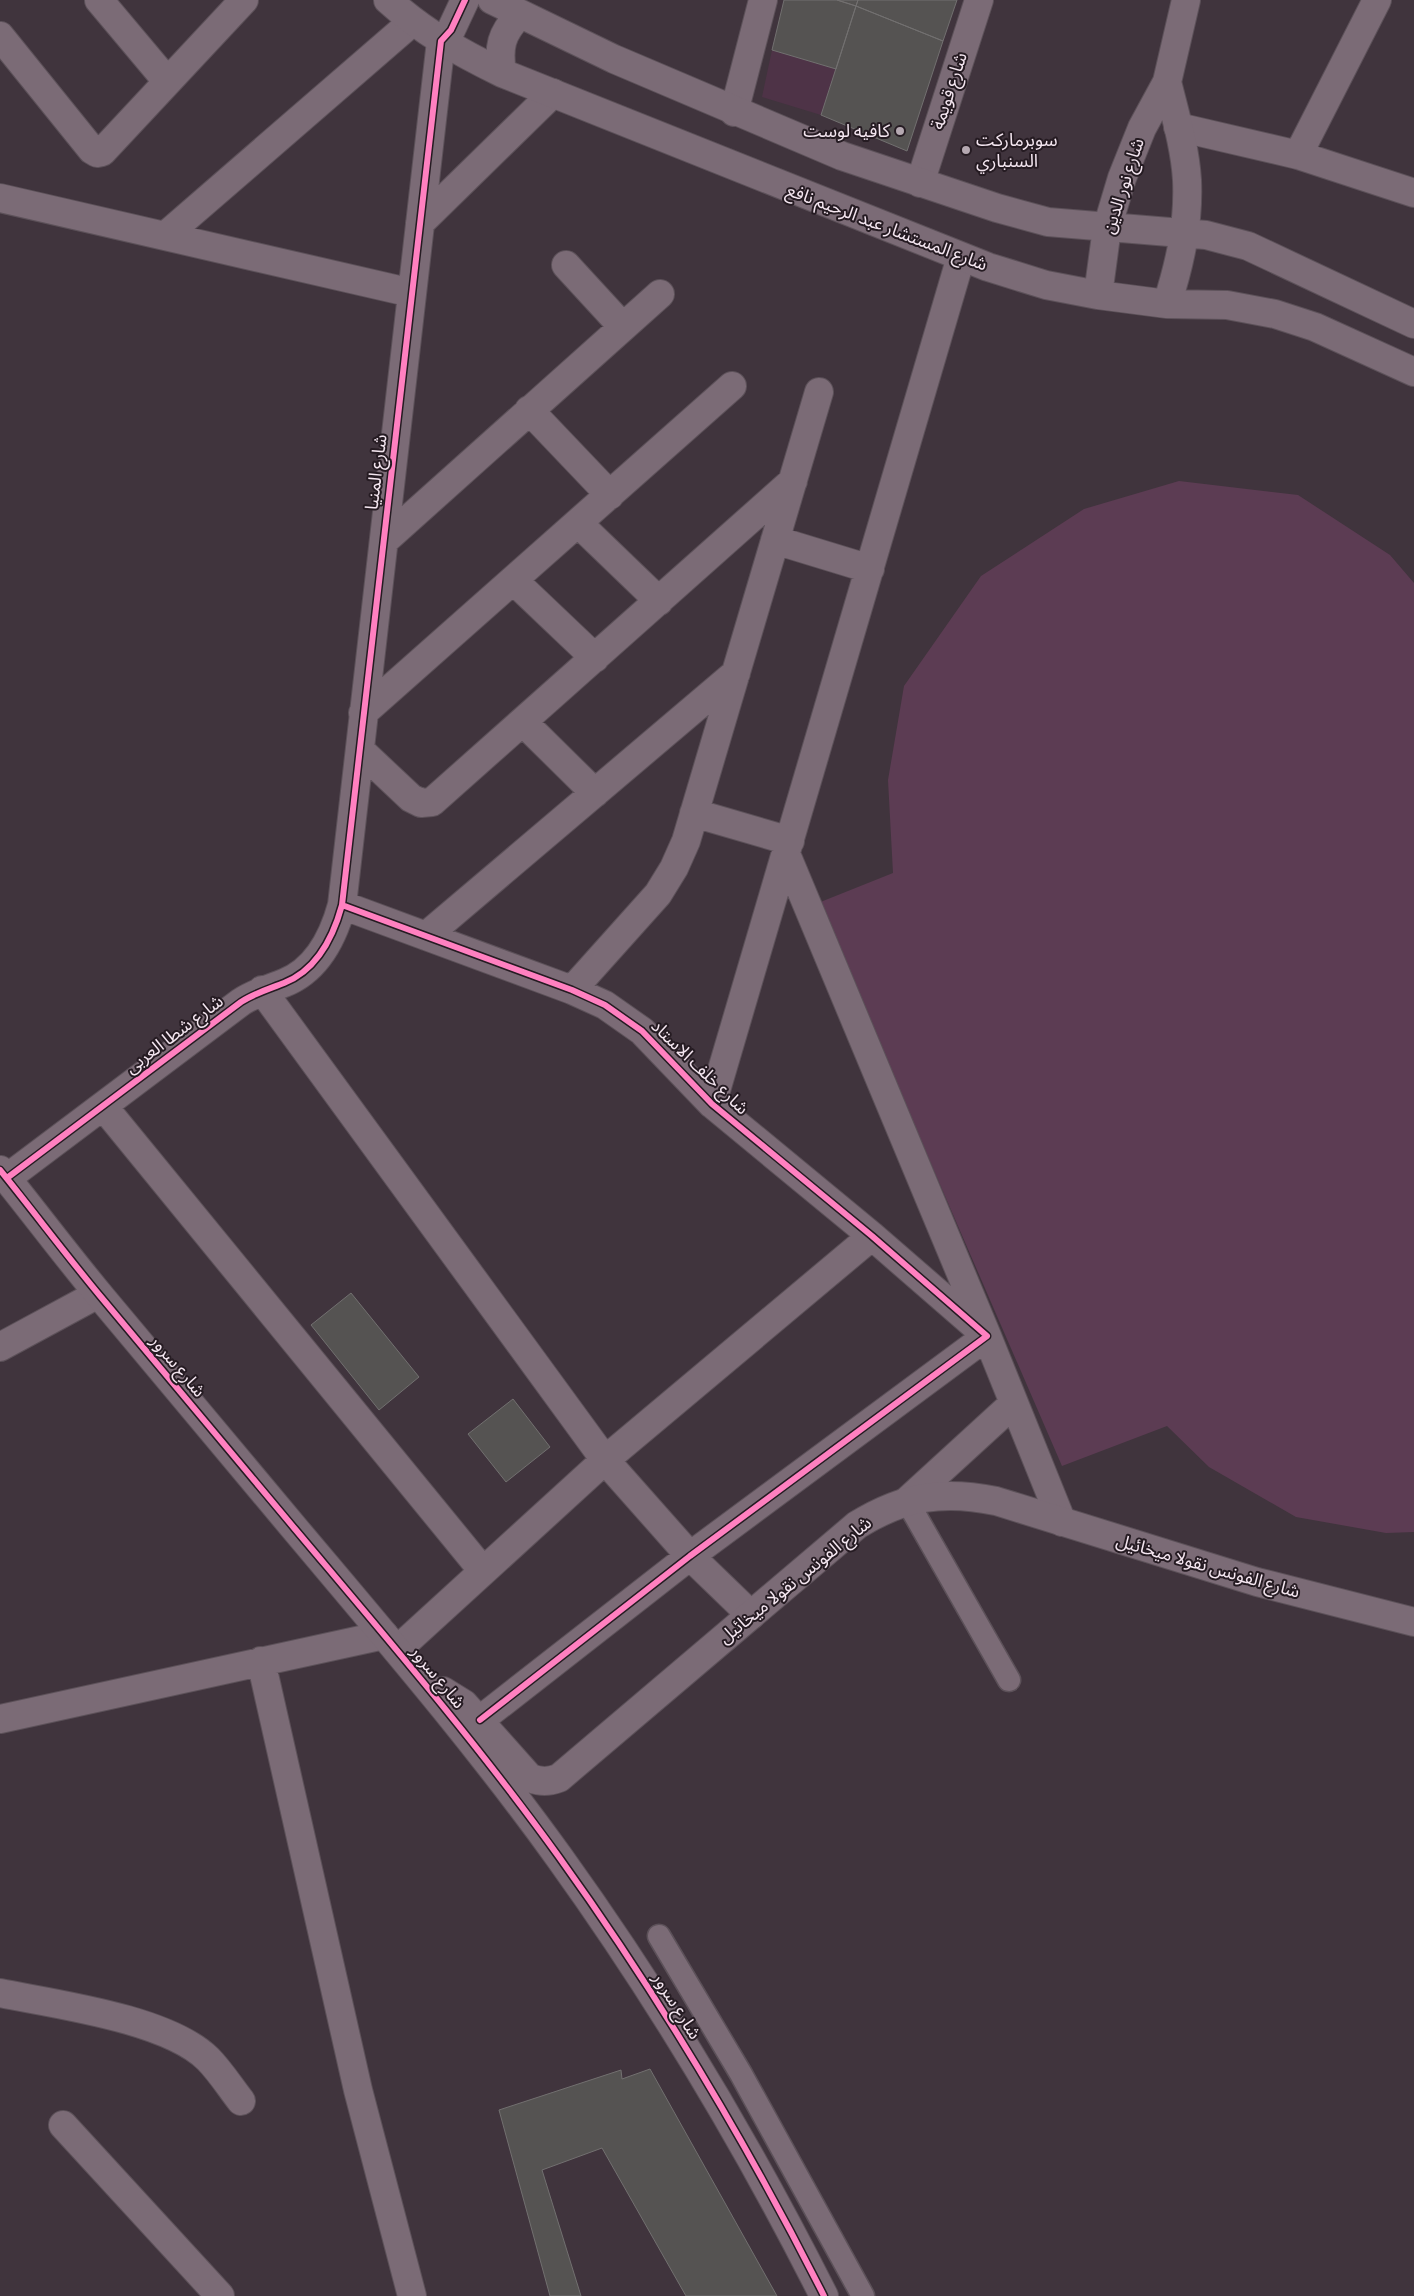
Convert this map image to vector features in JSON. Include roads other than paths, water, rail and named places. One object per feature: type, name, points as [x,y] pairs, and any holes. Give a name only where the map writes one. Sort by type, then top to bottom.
[{"type":"street","points":[[99,0],[167,81]]},
{"type":"street","name":"شارع المستشار عبد الرحيم نافع","points":[[388,0],[412,22],[441,41],[502,73],[962,257],[1046,285],[1098,295],[1167,304],[1227,305],[1275,314],[1315,327],[1414,372]]},
{"type":"street","points":[[441,41],[451,30],[465,0]]},
{"type":"street","points":[[734,112],[763,0]]},
{"type":"street","name":"شارع قويمة","points":[[920,183],[979,0]]},
{"type":"street","name":"شارع نور الدين","points":[[1098,295],[1107,228],[1125,169],[1142,128],[1167,82],[1186,0]]},
{"type":"street","points":[[1298,155],[1377,0]]},
{"type":"street","points":[[0,36],[92,150],[98,152],[106,149],[167,81],[230,5]]},
{"type":"street","points":[[502,73],[501,41],[508,27],[511,7],[734,112],[842,156],[997,208],[1048,222],[1206,235],[1248,246],[1414,324]]},
{"type":"street","points":[[165,236],[412,22]]},
{"type":"street","name":"شارع المنيا","points":[[342,905],[441,41]]},
{"type":"street","name":"شارع نور الدين","points":[[1167,82],[1178,127],[1187,179],[1185,233],[1181,257],[1167,304]]},
{"type":"street","points":[[420,222],[553,93]]},
{"type":"street","points":[[1178,127],[1298,155],[1414,193]]},
{"type":"street","points":[[0,198],[412,293]]},
{"type":"street","points":[[712,1104],[962,257]]},
{"type":"street","points":[[566,264],[623,327]]},
{"type":"street","points":[[384,541],[660,294]]},
{"type":"street","points":[[364,713],[732,386]]},
{"type":"street","points":[[572,990],[658,894],[682,850],[819,392]]},
{"type":"street","points":[[529,410],[610,495]]},
{"type":"street","points":[[360,750],[411,798],[421,803],[432,802],[793,481]]},
{"type":"street","points":[[578,523],[659,601]]},
{"type":"street","points":[[775,540],[870,569]]},
{"type":"street","points":[[513,580],[595,658]]},
{"type":"street","points":[[426,936],[736,673]]},
{"type":"street","points":[[523,722],[595,793]]},
{"type":"street","points":[[694,813],[788,848],[1062,1522]]},
{"type":"street","name":"شارع خلف الاستاد","points":[[342,905],[572,990],[605,1005],[642,1031],[712,1104],[872,1236],[987,1336]]},
{"type":"street","name":"شارع شطا العربى","points":[[3,1174],[103,1106],[241,1002],[262,990],[286,983],[306,969],[324,951],[336,930],[342,905]]},
{"type":"street","points":[[262,990],[605,1460],[690,1556],[750,1615]]},
{"type":"street","points":[[103,1106],[483,1571]]},
{"type":"street","name":"شارع سرور","points":[[3,1174],[98,1294],[390,1642],[425,1683],[501,1760],[559,1857],[617,1941],[682,2042],[739,2137],[824,2296]]},
{"type":"street","points":[[0,1719],[261,1660],[390,1642],[483,1571],[605,1460],[872,1236]]},
{"type":"street","points":[[0,1347],[98,1294]]},
{"type":"street","points":[[480,1720],[690,1556],[987,1336]]},
{"type":"street","points":[[907,1501],[1014,1403]]},
{"type":"street","name":"شارع الفونس نقولا ميخائيل","points":[[425,1683],[464,1704],[480,1720],[501,1760],[530,1778],[539,1782],[550,1782],[559,1778],[857,1525],[878,1512],[907,1501],[948,1495],[972,1496],[1257,1582],[1414,1622]]},
{"type":"street","points":[[261,1660],[358,2090],[412,2296]]},
{"type":"street","points":[[0,1993],[98,2013],[160,2030],[186,2042],[208,2058],[241,2101]]},
{"type":"street","points":[[63,2125],[220,2296]]},
{"type":"lane","points":[[907,1501],[1009,1680]]},
{"type":"lane","points":[[659,1936],[741,2074],[863,2296]]},
{"type":"place","name":"كافيه لوست","points":[[900,131]]},
{"type":"place","name":"سوبرماركت السنباري","points":[[966,150]]}]
